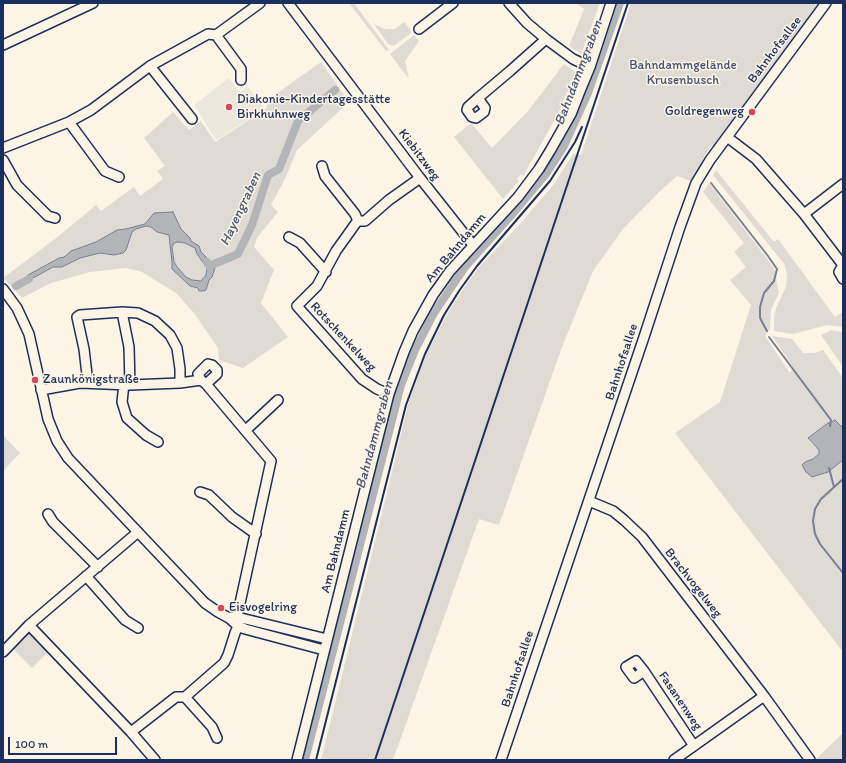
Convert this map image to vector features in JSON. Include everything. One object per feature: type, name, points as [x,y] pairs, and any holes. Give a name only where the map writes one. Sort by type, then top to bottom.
[{"type":"street","points":[[3,45],[93,3]]},
{"type":"street","points":[[3,148],[69,122],[91,110],[150,66],[208,34],[216,35],[260,3]]},
{"type":"street","name":"Kiebitzweg","points":[[288,3],[420,178],[473,245]]},
{"type":"street","points":[[419,30],[454,3]]},
{"type":"street","points":[[509,3],[527,23],[546,39],[573,59],[590,67]]},
{"type":"street","name":"Am Bahndamm","points":[[297,760],[390,394],[410,338],[433,295],[450,272],[518,197],[539,169],[571,114],[590,67],[611,3]]},
{"type":"street","name":"Bahnhofsallee","points":[[501,760],[696,183],[710,160],[826,3]]},
{"type":"street","points":[[216,35],[241,69],[241,80]]},
{"type":"street","points":[[478,98],[546,39]]},
{"type":"street","points":[[150,66],[192,119]]},
{"type":"street","points":[[69,122],[105,171],[119,177]]},
{"type":"street","points":[[727,137],[756,159],[804,214],[843,265],[839,272],[843,279]]},
{"type":"street","points":[[3,160],[17,185],[48,216],[55,218]]},
{"type":"street","points":[[322,166],[325,176],[355,214],[358,222]]},
{"type":"street","name":"Rotschenkelweg","points":[[390,394],[377,389],[362,379],[297,306],[317,286],[340,246],[358,222],[365,220],[389,200],[420,178]]},
{"type":"street","points":[[804,214],[843,184]]},
{"type":"street","points":[[289,237],[300,243],[326,272]]},
{"type":"street","points":[[3,289],[17,308],[29,334],[48,419],[57,441],[68,458],[205,603],[218,612],[235,620],[324,650]]},
{"type":"street","points":[[88,382],[84,348],[77,317],[80,315],[122,312],[138,313],[155,321],[170,335],[177,348],[180,383]]},
{"type":"street","points":[[122,312],[129,348],[127,385],[122,402],[127,418],[146,435],[158,442]]},
{"type":"street","points":[[41,390],[88,382],[127,385],[204,382],[271,461],[256,534],[235,620],[235,633],[228,655],[224,662],[185,697],[176,697],[131,732]]},
{"type":"street","points":[[246,430],[278,400]]},
{"type":"street","points":[[200,492],[209,495],[232,517],[256,534]]},
{"type":"street","name":"Brachvogelweg","points":[[589,501],[613,511],[642,537],[764,696],[810,760]]},
{"type":"street","points":[[48,514],[53,522],[98,567]]},
{"type":"street","points":[[3,652],[29,625],[138,532]]},
{"type":"street","points":[[86,576],[126,620],[138,628]]},
{"type":"street","points":[[235,620],[327,638]]},
{"type":"street","points":[[29,625],[131,732],[155,760]]},
{"type":"street","name":"Fasanenweg","points":[[644,671],[694,746]]},
{"type":"street","points":[[674,760],[764,696]]},
{"type":"street","points":[[185,697],[212,727],[217,738]]},
{"type":"shaded area","name":"Diakonie-Kindertagesstätte Birkhuhnweg","points":[[229,78],[240,92],[248,87],[265,109],[216,140],[194,105]]},
{"type":"shaded area","points":[[173,212],[181,229],[191,241],[199,246],[207,261],[216,265],[206,290],[199,291],[198,288],[190,286],[172,269],[169,235],[157,232],[151,227],[146,226],[132,232],[126,250],[123,253],[114,255],[100,253],[80,258],[62,267],[53,267],[21,285],[19,284],[28,275],[59,258],[64,257],[71,251],[96,242],[117,230],[145,224],[154,213]],"holes":[[[174,243],[185,243],[195,248],[197,254],[207,268],[206,275],[201,281],[192,280],[186,277],[174,262],[172,247]]]},
{"type":"shaded area","points":[[835,420],[843,428],[843,460],[828,472],[812,477],[806,472],[802,465],[819,454],[819,450],[808,438],[828,423]]},
{"type":"green space","points":[[349,3],[354,3],[389,50],[386,51]]},
{"type":"green space","points":[[576,3],[600,3],[581,54],[569,46],[584,9]]},
{"type":"green space","name":"Bahndammgelände Krusenbusch","points":[[631,3],[822,3],[715,147],[711,146],[702,160],[705,162],[693,182],[677,176],[659,192],[623,229],[593,271],[562,347],[499,525],[479,519],[393,760],[321,760],[408,404],[426,355],[446,316],[479,267],[519,225],[554,184],[573,154],[581,155]]},
{"type":"green space","points":[[404,22],[412,32],[394,46],[388,44],[374,24],[385,29],[395,29]]},
{"type":"green space","points":[[414,35],[419,41],[405,61],[409,79],[390,54]]},
{"type":"green space","points":[[321,62],[349,102],[297,150],[285,179],[271,205],[278,212],[257,238],[254,247],[274,270],[261,303],[288,337],[243,368],[219,360],[218,348],[194,313],[176,293],[142,272],[126,268],[90,272],[51,283],[22,298],[3,278],[60,235],[96,205],[101,211],[134,187],[140,196],[163,179],[157,171],[165,166],[144,138],[173,112],[189,130],[201,121],[215,142],[266,109],[269,99]],"holes":[[[173,212],[181,229],[191,241],[199,246],[207,261],[216,265],[206,290],[190,286],[172,269],[169,235],[157,232],[151,227],[146,226],[132,232],[123,253],[114,255],[100,253],[78,258],[62,267],[53,267],[24,283],[19,284],[28,275],[59,258],[64,257],[71,251],[96,242],[117,230],[145,224],[148,219],[158,213]]]},
{"type":"green space","points":[[564,64],[576,72],[557,116],[523,176],[521,174],[517,179],[519,181],[503,199],[454,137],[471,123],[492,148],[528,111]]},
{"type":"green space","points":[[716,170],[774,242],[778,239],[835,317],[843,312],[843,327],[827,325],[793,334],[774,331],[774,316],[776,308],[786,287],[787,276],[785,265],[713,175]]},
{"type":"green space","points":[[709,183],[774,268],[779,293],[771,310],[770,329],[765,336],[790,373],[793,367],[772,336],[792,339],[803,353],[815,353],[823,350],[843,378],[843,428],[835,420],[828,423],[808,438],[809,441],[819,449],[820,454],[810,461],[812,477],[831,469],[843,460],[843,652],[675,433],[720,402],[751,305],[730,280],[746,267],[734,252],[744,243],[703,192]]},
{"type":"green space","points":[[174,243],[185,243],[195,248],[197,254],[207,268],[206,275],[201,281],[192,280],[186,277],[174,262],[172,247]]},
{"type":"green space","points":[[831,330],[843,332],[843,367],[821,335]]},
{"type":"green space","points":[[3,435],[20,453],[3,471]]},
{"type":"green space","points":[[247,623],[314,639],[314,642],[247,626]]},
{"type":"green space","points":[[30,632],[49,651],[32,668],[13,649]]},
{"type":"green space","points":[[843,733],[843,760],[815,760]]},
{"type":"waterway","name":"Bahndammgraben","points":[[305,760],[401,385],[415,350],[434,313],[465,267],[546,174],[564,146],[588,93],[620,3]]},
{"type":"waterway","name":"Hayengraben","points":[[207,262],[209,266],[238,254],[252,225],[268,175],[279,169],[298,121],[335,90]]},
{"type":"waterway","points":[[711,183],[777,269],[774,281],[764,293],[760,307],[760,318],[767,331]]},
{"type":"waterway","name":"Hayengraben","points":[[16,286],[29,279]]},
{"type":"waterway","points":[[769,337],[831,420],[830,426]]},
{"type":"waterway","points":[[829,468],[834,487]]},
{"type":"waterway","points":[[843,479],[821,499],[815,509],[813,521],[815,534],[820,544],[843,573]]},
{"type":"railway","points":[[375,760],[628,3]]},
{"type":"railway","points":[[316,760],[406,405],[425,354],[444,315],[459,291],[477,266],[550,181],[575,142],[582,127]]},
{"type":"place","name":"Diakonie-Kindertagesstätte Birkhuhnweg","points":[[229,107]]},
{"type":"place","name":"Goldregenweg","points":[[752,112]]},
{"type":"place","name":"Zaunkönigstraße","points":[[35,380]]},
{"type":"place","name":"Eisvogelring","points":[[221,608]]}]
